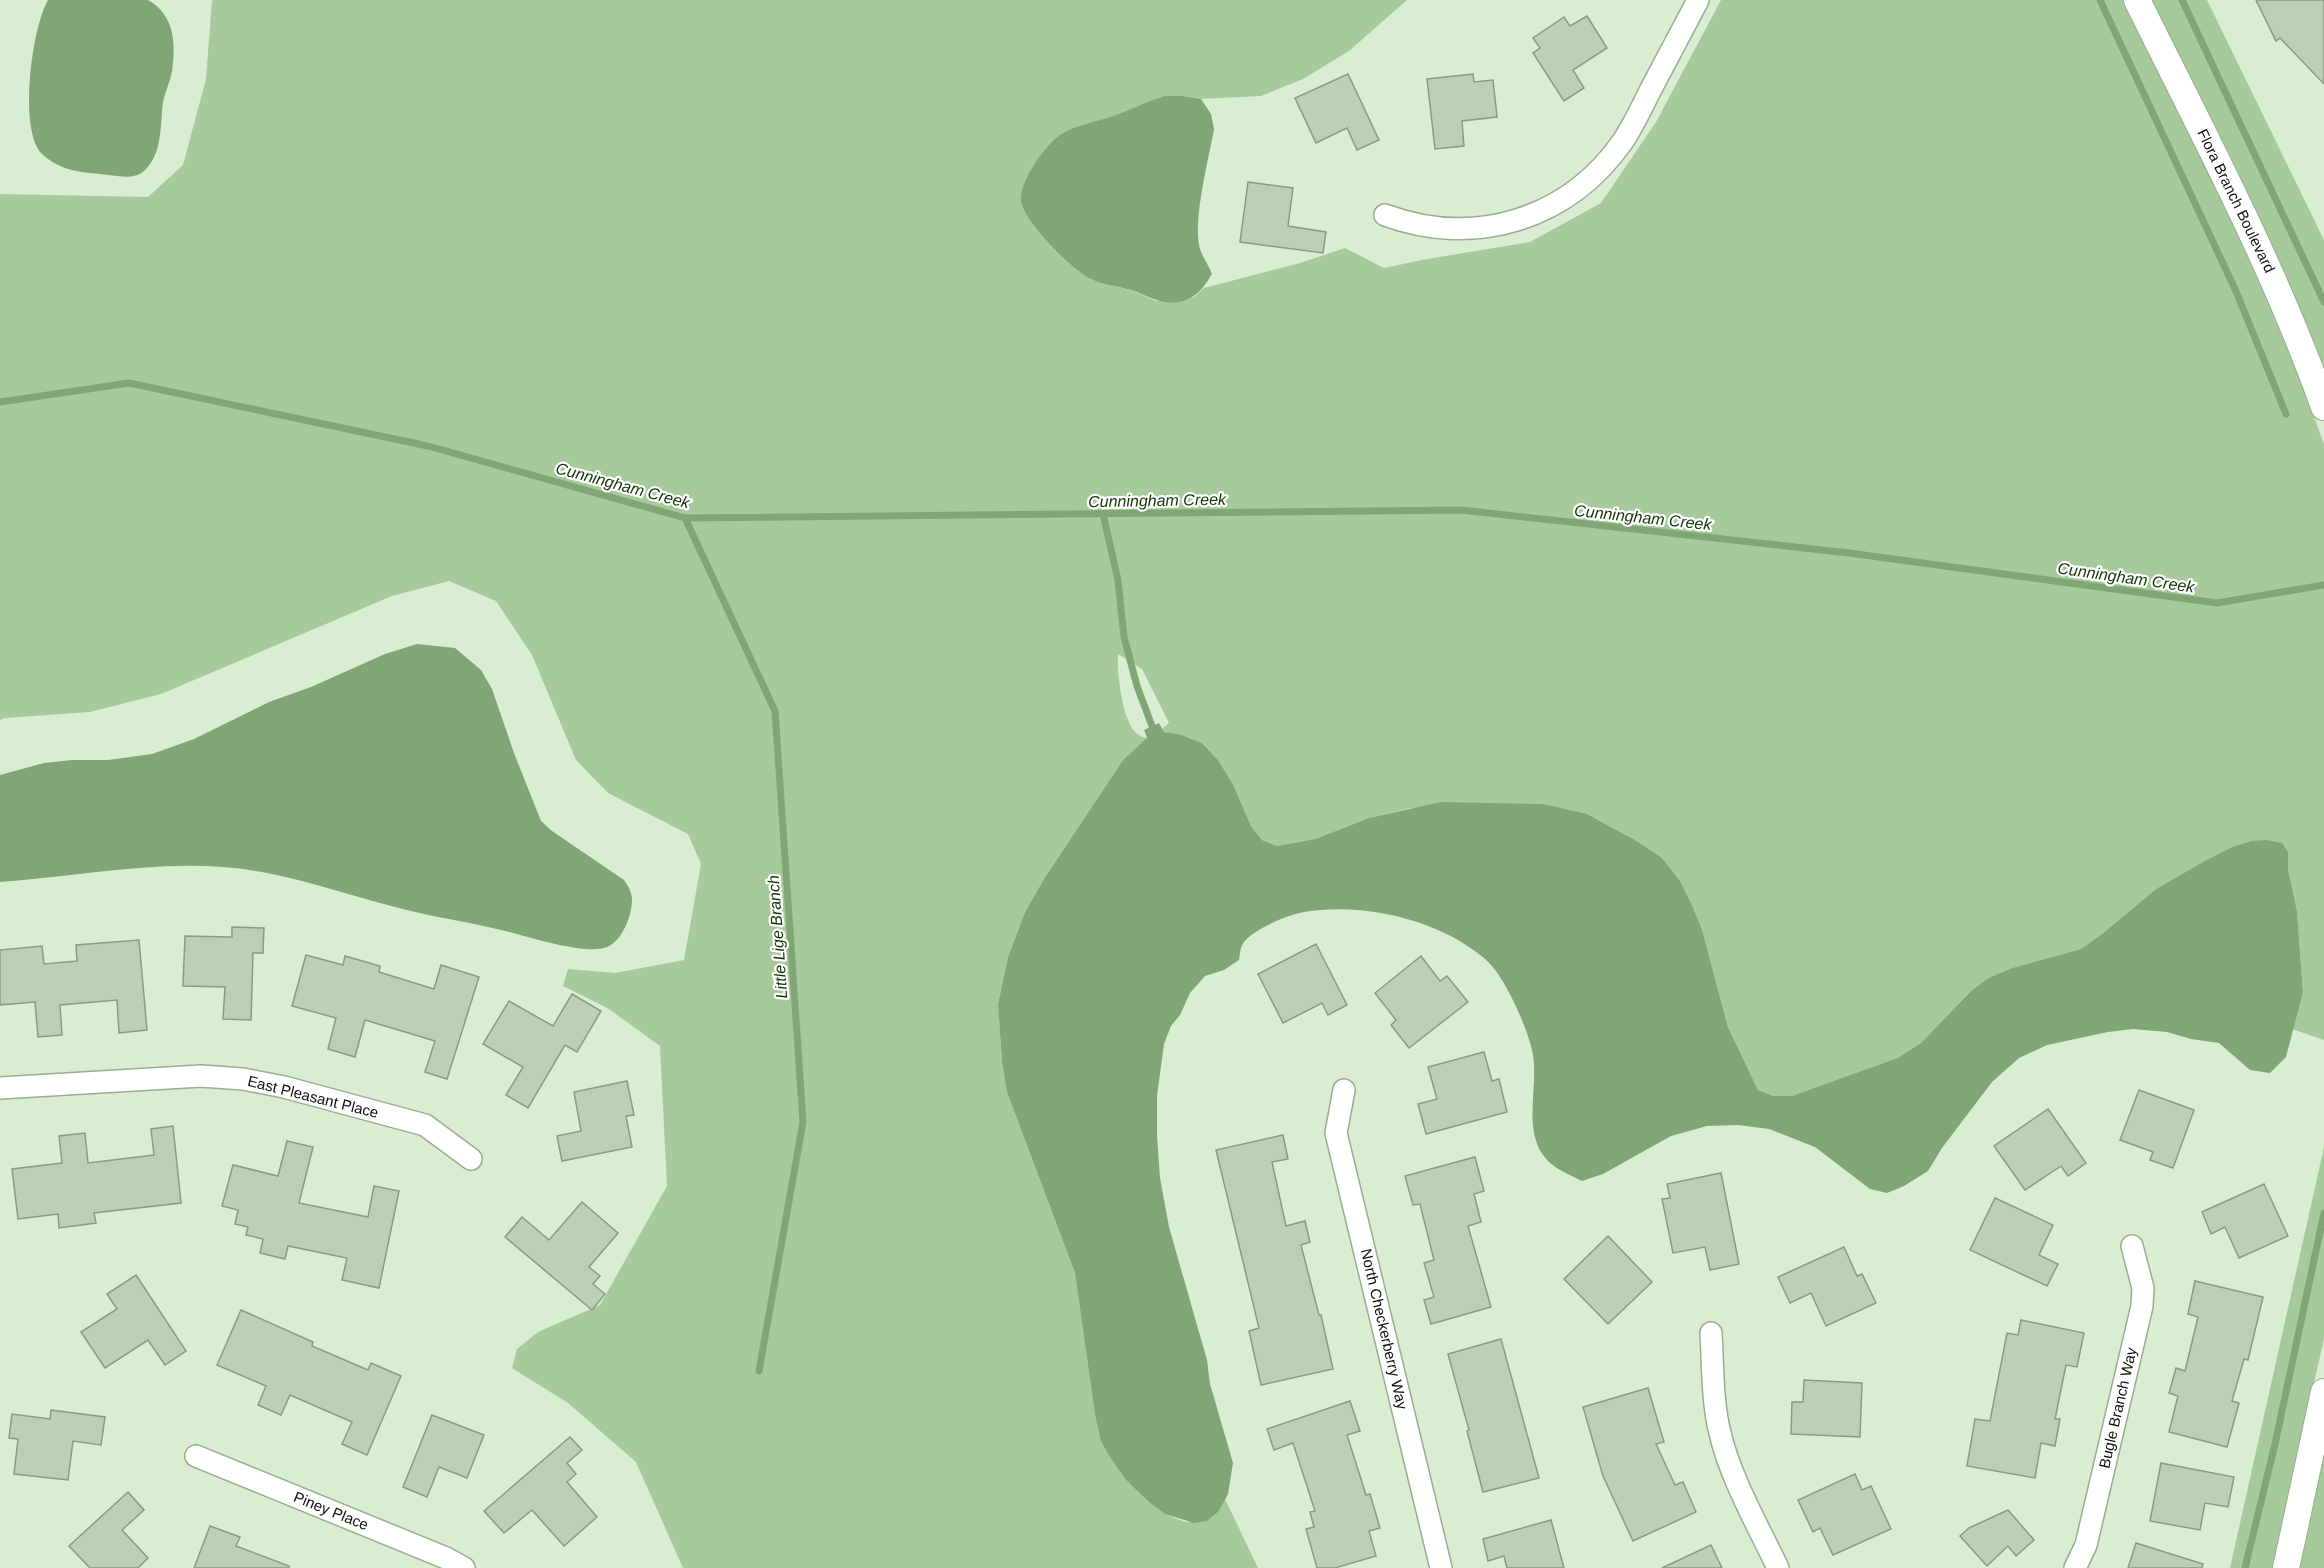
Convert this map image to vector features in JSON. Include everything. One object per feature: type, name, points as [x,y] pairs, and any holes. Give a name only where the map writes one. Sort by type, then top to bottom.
[{"type":"street","points":[[1385,215],[1408,224],[1442,229],[1477,229],[1507,224],[1542,212],[1573,193],[1601,169],[1624,140],[1698,0]]},
{"type":"street","name":"Flora Branch Boulevard","points":[[2138,0],[2267,264],[2299,339],[2324,407]]},
{"type":"street","name":"East Pleasant Place","points":[[0,1088],[201,1076],[243,1079],[284,1087],[425,1125],[471,1159]]},
{"type":"street","name":"North Checkerberry Way","points":[[1344,1090],[1336,1132],[1441,1568]]},
{"type":"street","name":"Bugle Branch Way","points":[[2075,1568],[2086,1545],[2142,1306],[2143,1288],[2132,1246]]},
{"type":"street","points":[[1711,1333],[1716,1414],[1727,1459],[1778,1568]]},
{"type":"street","points":[[2286,1568],[2324,1392]]},
{"type":"street","name":"Piney Place","points":[[196,1456],[446,1558],[464,1568]]},
{"type":"shaded area","points":[[48,0],[148,0],[157,6],[169,22],[174,51],[171,76],[163,102],[160,139],[155,156],[140,174],[123,177],[69,169],[48,159],[35,142],[29,102],[30,78],[37,32]]},
{"type":"shaded area","points":[[212,0],[1407,0],[1349,51],[1303,79],[1261,96],[1201,99],[1164,96],[1114,116],[1032,167],[1021,199],[1090,279],[1133,291],[1156,301],[1194,297],[1204,288],[1300,263],[1345,248],[1384,268],[1530,242],[1601,203],[1656,122],[1721,0],[2124,0],[2224,202],[2281,325],[2324,444],[2324,1040],[2292,1029],[2303,992],[2297,911],[2288,869],[2288,852],[2251,841],[2232,847],[2156,889],[2081,949],[2012,968],[1970,992],[1921,1043],[1898,1059],[1792,1096],[1773,1096],[1758,1090],[1728,1027],[1702,931],[1692,905],[1661,857],[1587,814],[1411,808],[1369,818],[1315,839],[1277,846],[1262,840],[1251,826],[1233,784],[1218,760],[1202,743],[1179,734],[1164,732],[1162,729],[1169,723],[1142,669],[1118,654],[1118,673],[1128,721],[1139,735],[1148,738],[1123,760],[1044,879],[1025,912],[1008,957],[998,1004],[1002,1062],[1007,1092],[1075,1273],[1095,1415],[1102,1441],[1126,1480],[1165,1514],[1185,1522],[1206,1521],[1219,1511],[1225,1499],[1258,1568],[683,1568],[636,1462],[568,1403],[512,1368],[517,1349],[538,1332],[600,1305],[667,1186],[660,1046],[609,1009],[563,986],[568,969],[615,973],[684,960],[701,864],[688,834],[608,793],[576,760],[532,655],[496,601],[449,581],[392,596],[161,694],[90,712],[0,720],[0,194],[148,197],[183,165],[206,79]]},
{"type":"shaded area","points":[[2150,0],[2207,0],[2324,240],[2324,375],[2279,262]]},
{"type":"shaded area","points":[[1164,96],[1201,99],[1211,114],[1214,129],[1198,223],[1200,249],[1212,274],[1194,296],[1185,301],[1172,303],[1100,283],[1083,274],[1061,256],[1038,231],[1023,208],[1021,199],[1024,183],[1033,167],[1049,145],[1060,135]]},
{"type":"shaded area","points":[[417,644],[455,648],[481,670],[492,689],[541,821],[624,880],[630,889],[632,906],[630,913],[622,934],[612,944],[597,949],[585,949],[555,944],[407,910],[285,877],[234,868],[167,866],[133,868],[0,882],[0,775],[44,763],[108,760],[152,754],[194,739],[269,702],[311,687],[385,654]]},
{"type":"shaded area","points":[[1159,723],[1164,732],[1179,734],[1202,743],[1218,760],[1233,784],[1251,826],[1262,840],[1277,846],[1315,839],[1369,818],[1441,802],[1543,804],[1587,814],[1635,840],[1661,857],[1680,881],[1702,930],[1728,1027],[1758,1090],[1773,1096],[1792,1096],[1898,1058],[1921,1043],[1970,992],[1987,979],[2012,968],[2081,949],[2156,889],[2232,847],[2251,841],[2267,840],[2282,843],[2288,852],[2288,869],[2297,911],[2303,992],[2286,1057],[2270,1073],[2250,1070],[2219,1043],[2191,1039],[2167,1032],[2133,1029],[2047,1045],[2019,1058],[1992,1082],[1942,1148],[1928,1171],[1904,1186],[1887,1193],[1870,1189],[1815,1147],[1769,1129],[1738,1125],[1707,1126],[1671,1136],[1603,1174],[1582,1181],[1554,1166],[1543,1154],[1536,1141],[1532,1111],[1534,1064],[1532,1050],[1519,1014],[1506,988],[1484,958],[1445,933],[1422,924],[1374,912],[1350,909],[1327,910],[1304,912],[1280,919],[1244,942],[1239,960],[1224,970],[1205,976],[1190,993],[1180,1015],[1171,1026],[1164,1044],[1157,1096],[1160,1178],[1169,1227],[1207,1360],[1210,1384],[1233,1463],[1228,1494],[1219,1511],[1207,1521],[1194,1523],[1165,1514],[1148,1501],[1126,1480],[1101,1441],[1095,1415],[1075,1273],[1007,1092],[1002,1062],[998,1004],[1008,957],[1025,912],[1044,879],[1123,760],[1147,738],[1144,730]]},
{"type":"shaded area","points":[[2324,1147],[2324,1339],[2272,1568],[2230,1568]]},
{"type":"shaded area","points":[[2324,1447],[2324,1568],[2299,1568]]},
{"type":"building","points":[[2256,0],[2324,0],[2324,84],[2280,38],[2276,41]]},
{"type":"building","points":[[1587,16],[1607,48],[1573,70],[1584,88],[1564,101],[1533,53],[1540,48],[1533,38],[1564,17],[1570,26]]},
{"type":"building","points":[[1348,74],[1379,140],[1357,150],[1347,128],[1316,143],[1295,98]]},
{"type":"building","points":[[1473,74],[1474,82],[1493,80],[1497,117],[1462,121],[1464,146],[1435,149],[1427,79]]},
{"type":"building","points":[[1248,182],[1293,188],[1288,226],[1326,232],[1323,253],[1240,242]]},
{"type":"building","points":[[232,927],[264,928],[263,953],[253,953],[251,1020],[223,1019],[225,987],[183,986],[185,936],[232,937]]},
{"type":"building","points":[[139,940],[147,1030],[119,1033],[117,1000],[60,1005],[62,1035],[38,1037],[35,1002],[0,1005],[0,950],[42,946],[44,964],[77,961],[76,945]]},
{"type":"building","points":[[1316,944],[1347,1005],[1328,1015],[1322,1003],[1283,1023],[1258,974]]},
{"type":"building","points":[[306,955],[343,965],[345,956],[380,966],[379,972],[434,989],[441,965],[479,977],[447,1079],[425,1072],[435,1041],[365,1020],[355,1057],[328,1049],[336,1018],[292,1006]]},
{"type":"building","points":[[1421,956],[1440,981],[1447,976],[1468,1002],[1409,1048],[1391,1025],[1396,1020],[1375,993]]},
{"type":"building","points":[[572,994],[601,1011],[577,1052],[565,1045],[528,1108],[506,1095],[523,1067],[483,1044],[509,1001],[553,1026]]},
{"type":"building","points":[[1484,1052],[1492,1081],[1499,1079],[1507,1112],[1426,1134],[1418,1104],[1437,1099],[1428,1067]]},
{"type":"building","points":[[627,1081],[634,1115],[626,1116],[632,1147],[562,1161],[557,1136],[581,1131],[574,1092]]},
{"type":"building","points":[[2139,1090],[2194,1110],[2173,1168],[2150,1160],[2153,1152],[2120,1140]]},
{"type":"building","points":[[2048,1109],[2086,1163],[2068,1176],[2061,1166],[2025,1190],[1994,1146]]},
{"type":"building","points":[[173,1126],[181,1203],[94,1213],[96,1223],[59,1228],[58,1214],[18,1219],[12,1169],[62,1163],[59,1136],[85,1133],[88,1163],[154,1155],[151,1129]]},
{"type":"building","points":[[1283,1135],[1288,1159],[1272,1162],[1286,1226],[1305,1221],[1310,1242],[1301,1245],[1319,1315],[1321,1315],[1333,1369],[1261,1385],[1249,1331],[1259,1328],[1216,1150]]},
{"type":"building","points":[[287,1141],[313,1147],[299,1203],[368,1217],[374,1186],[399,1191],[379,1288],[342,1280],[347,1258],[288,1246],[285,1259],[260,1253],[263,1239],[246,1235],[248,1227],[235,1224],[238,1210],[222,1206],[233,1165],[278,1176]]},
{"type":"building","points":[[1475,1157],[1484,1191],[1474,1194],[1481,1222],[1468,1226],[1491,1307],[1431,1324],[1424,1300],[1434,1297],[1424,1263],[1434,1260],[1420,1204],[1413,1205],[1405,1176]]},
{"type":"building","points":[[1721,1173],[1739,1264],[1710,1270],[1705,1247],[1673,1253],[1662,1199],[1670,1198],[1667,1184]]},
{"type":"building","points":[[2264,1184],[2288,1236],[2239,1258],[2225,1227],[2211,1234],[2202,1212]]},
{"type":"building","points":[[1995,1198],[2053,1225],[2039,1255],[2058,1264],[2047,1286],[1970,1250]]},
{"type":"building","points":[[582,1202],[618,1233],[589,1267],[600,1276],[593,1284],[605,1294],[592,1310],[505,1237],[522,1217],[549,1240]]},
{"type":"building","points":[[1608,1236],[1652,1282],[1608,1324],[1564,1279]]},
{"type":"building","points":[[1844,1247],[1857,1276],[1862,1274],[1876,1303],[1826,1326],[1811,1293],[1790,1303],[1778,1277]]},
{"type":"building","points":[[136,1275],[186,1351],[165,1365],[148,1340],[105,1368],[81,1332],[117,1309],[107,1294]]},
{"type":"building","points":[[2195,1281],[2263,1297],[2248,1360],[2244,1359],[2232,1401],[2239,1403],[2227,1447],[2169,1432],[2178,1396],[2169,1393],[2176,1368],[2185,1371],[2198,1317],[2188,1314]]},
{"type":"building","points":[[241,1310],[313,1342],[312,1346],[368,1370],[371,1363],[401,1376],[367,1455],[342,1444],[352,1422],[290,1395],[281,1415],[258,1405],[266,1386],[217,1365]]},
{"type":"building","points":[[2021,1320],[2084,1333],[2077,1367],[2066,1365],[2055,1419],[2060,1419],[2055,1446],[2041,1443],[2035,1478],[1967,1466],[1975,1419],[1990,1421],[2007,1333],[2018,1335]]},
{"type":"building","points":[[1501,1339],[1539,1478],[1483,1492],[1448,1354]]},
{"type":"building","points":[[1804,1380],[1862,1383],[1860,1437],[1791,1434],[1792,1402],[1803,1402]]},
{"type":"building","points":[[1648,1388],[1664,1442],[1656,1444],[1675,1485],[1683,1482],[1696,1512],[1633,1541],[1603,1476],[1583,1407]]},
{"type":"building","points":[[1350,1401],[1360,1431],[1347,1435],[1366,1495],[1370,1494],[1380,1528],[1369,1531],[1376,1556],[1335,1568],[1317,1568],[1306,1529],[1314,1527],[1310,1512],[1315,1511],[1293,1443],[1274,1450],[1267,1429]]},
{"type":"building","points":[[51,1410],[105,1417],[101,1445],[73,1441],[68,1480],[14,1474],[18,1439],[9,1438],[12,1414],[50,1419]]},
{"type":"building","points":[[432,1415],[484,1435],[467,1478],[439,1467],[427,1497],[403,1487]]},
{"type":"building","points":[[570,1437],[582,1450],[567,1463],[576,1474],[567,1482],[597,1517],[564,1546],[532,1510],[504,1533],[484,1511]]},
{"type":"building","points":[[2161,1463],[2234,1477],[2228,1507],[2205,1503],[2200,1530],[2150,1521]]},
{"type":"building","points":[[1855,1474],[1862,1490],[1871,1486],[1891,1529],[1833,1555],[1820,1528],[1813,1532],[1798,1500]]},
{"type":"building","points":[[128,1492],[144,1510],[122,1530],[148,1558],[138,1568],[90,1568],[69,1546]]},
{"type":"building","points":[[2008,1510],[2034,1540],[2016,1556],[2008,1546],[1987,1566],[1960,1536],[1969,1528]]},
{"type":"building","points":[[1551,1520],[1564,1568],[1507,1568],[1504,1556],[1488,1561],[1483,1539]]},
{"type":"building","points":[[210,1526],[240,1537],[236,1546],[289,1566],[289,1568],[194,1568]]},
{"type":"building","points":[[2136,1543],[2203,1564],[2202,1568],[2128,1568]]},
{"type":"building","points":[[1711,1545],[1722,1568],[1662,1568]]},
{"type":"waterway","points":[[2100,0],[2235,289],[2286,414]]},
{"type":"waterway","points":[[2182,0],[2324,302]]},
{"type":"waterway","name":"Cunningham Creek","points":[[0,402],[129,383],[428,446],[685,518],[1461,510],[1849,553],[2217,603],[2324,585]]},
{"type":"waterway","points":[[1103,514],[1118,580],[1124,637],[1137,686],[1152,726]]},
{"type":"waterway","name":"Little Lige Branch","points":[[685,518],[775,711],[803,1122],[759,1371]]},
{"type":"waterway","points":[[2245,1568],[2275,1444],[2324,1213]]}]
